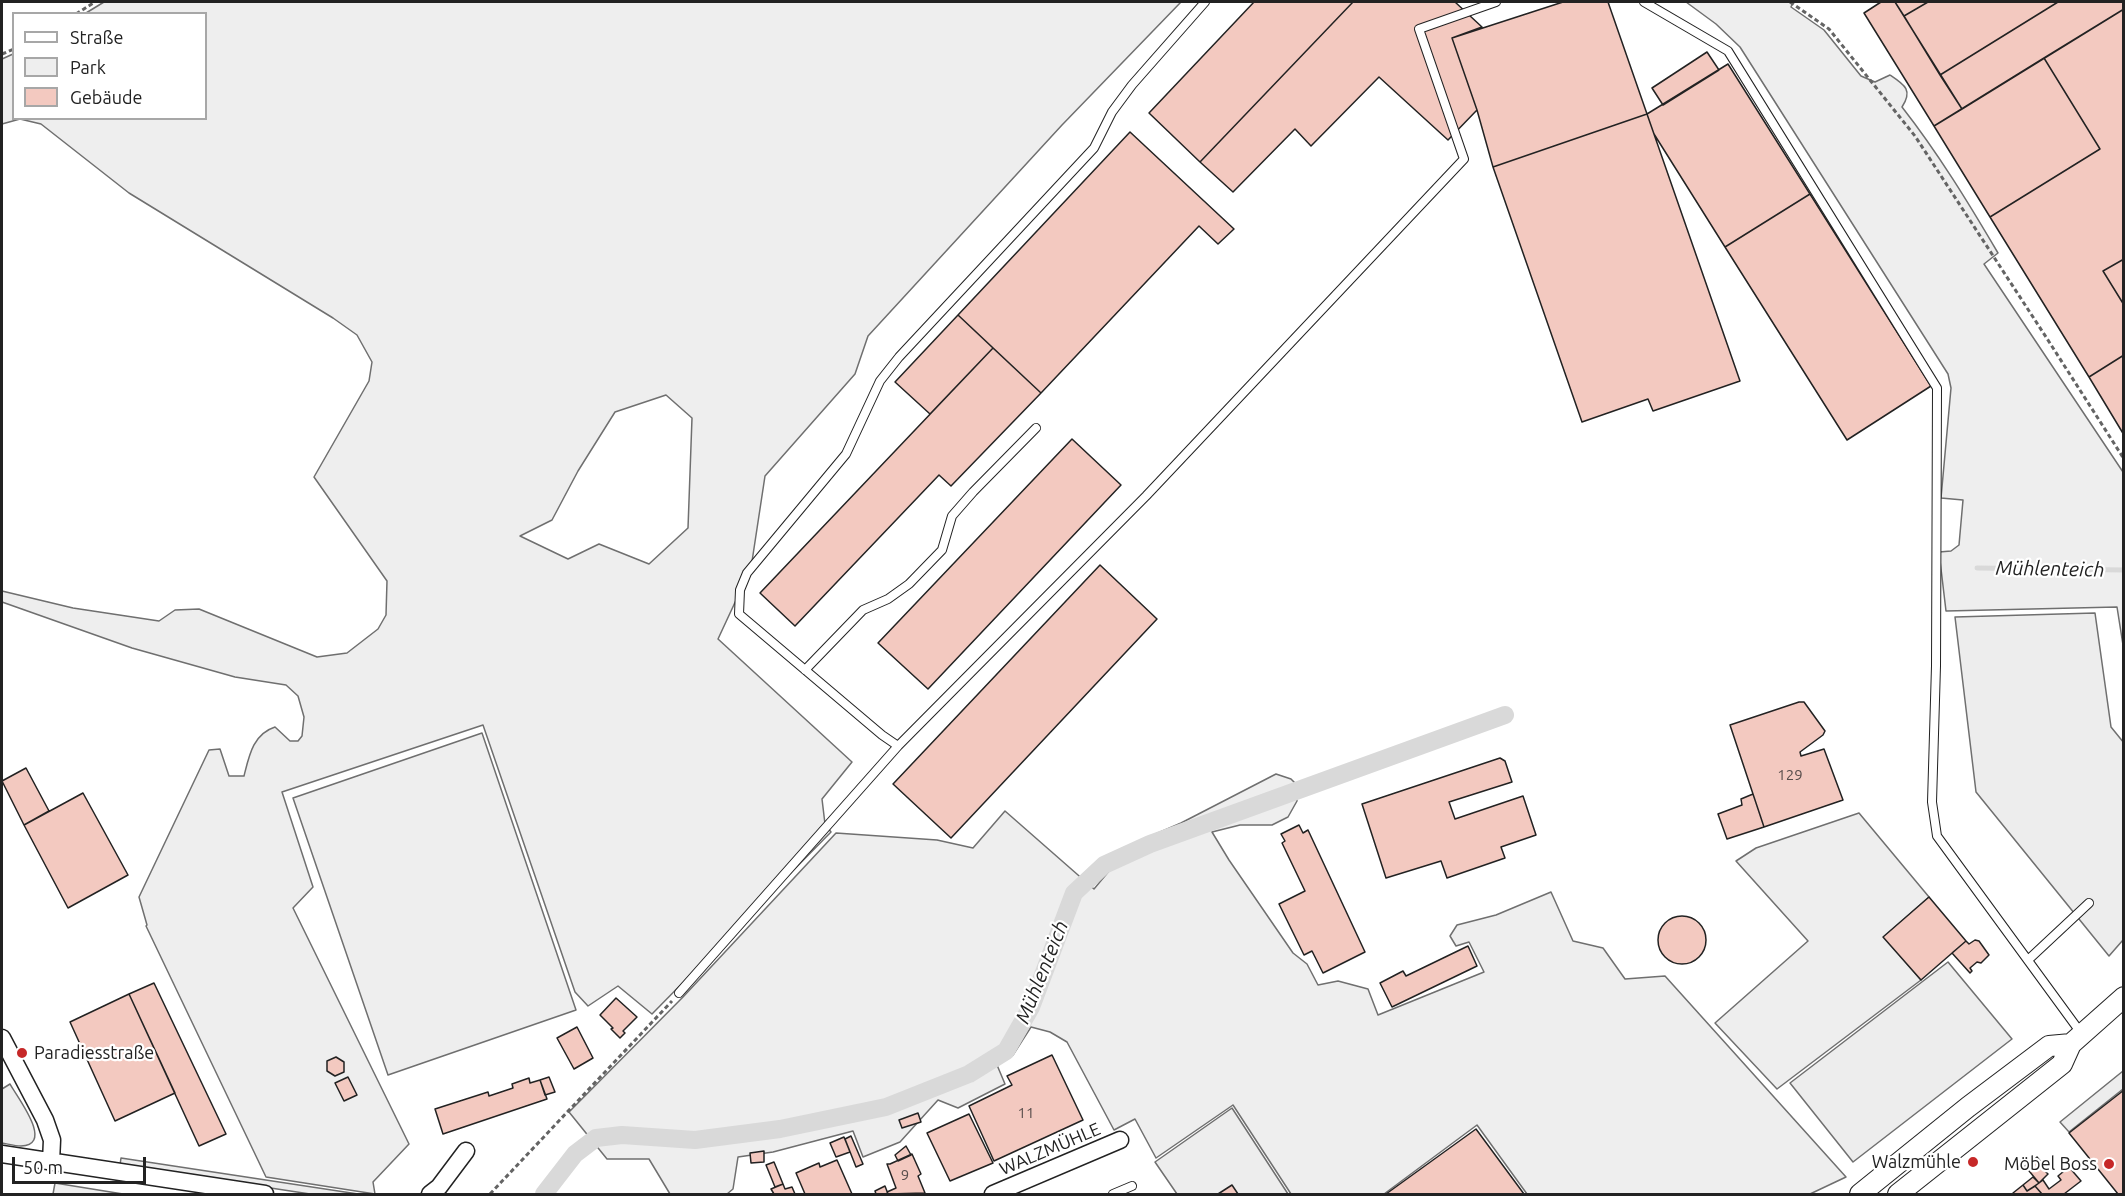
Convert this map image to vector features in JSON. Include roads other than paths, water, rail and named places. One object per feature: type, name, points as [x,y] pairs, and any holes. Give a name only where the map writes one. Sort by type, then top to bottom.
[{"type":"street","points":[[1898,1194],[2062,1064],[2077,1039],[2124,998]]},
{"type":"street","points":[[2,1038],[8,1064],[45,1120],[52,1140],[51,1162]]},
{"type":"street","points":[[1860,1194],[1968,1107],[2049,1046],[2077,1039]]},
{"type":"street","name":"WALZMÜHLE","points":[[995,1194],[1120,1140]]},
{"type":"street","points":[[430,1194],[439,1187],[466,1151]]},
{"type":"street","points":[[2,1154],[265,1194]]},
{"type":"lane","points":[[897,746],[739,614],[740,590],[747,573],[846,454],[880,381],[899,357],[1094,148],[1112,112],[1132,85],[1205,2]]},
{"type":"lane","points":[[678,993],[897,746],[1146,496],[1464,159],[1419,29],[1496,2]]},
{"type":"lane","points":[[1644,2],[1728,51],[1937,387],[1936,654],[1932,802],[1937,836],[2028,960],[2077,1039]]},
{"type":"lane","points":[[805,670],[863,610],[888,599],[909,584],[942,550],[952,516],[1036,428]]},
{"type":"lane","points":[[2028,960],[2089,903]]},
{"type":"lane","points":[[1113,1194],[1132,1186]]},
{"type":"waterway","name":"Mühlenteich","points":[[1977,568],[2124,570]]},
{"type":"waterway","name":"Mühlenteich","points":[[544,1194],[575,1154],[596,1138],[622,1135],[695,1140],[780,1129],[886,1107],[969,1074],[1006,1051],[1031,1007],[1074,893],[1104,865],[1150,844],[1505,715]]},
{"type":"place","name":"Paradiesstraße","points":[[22,1053]]},
{"type":"place","name":"Walzmühle","points":[[1973,1162]]},
{"type":"place","name":"Möbel Boss","points":[[2109,1164]]}]
